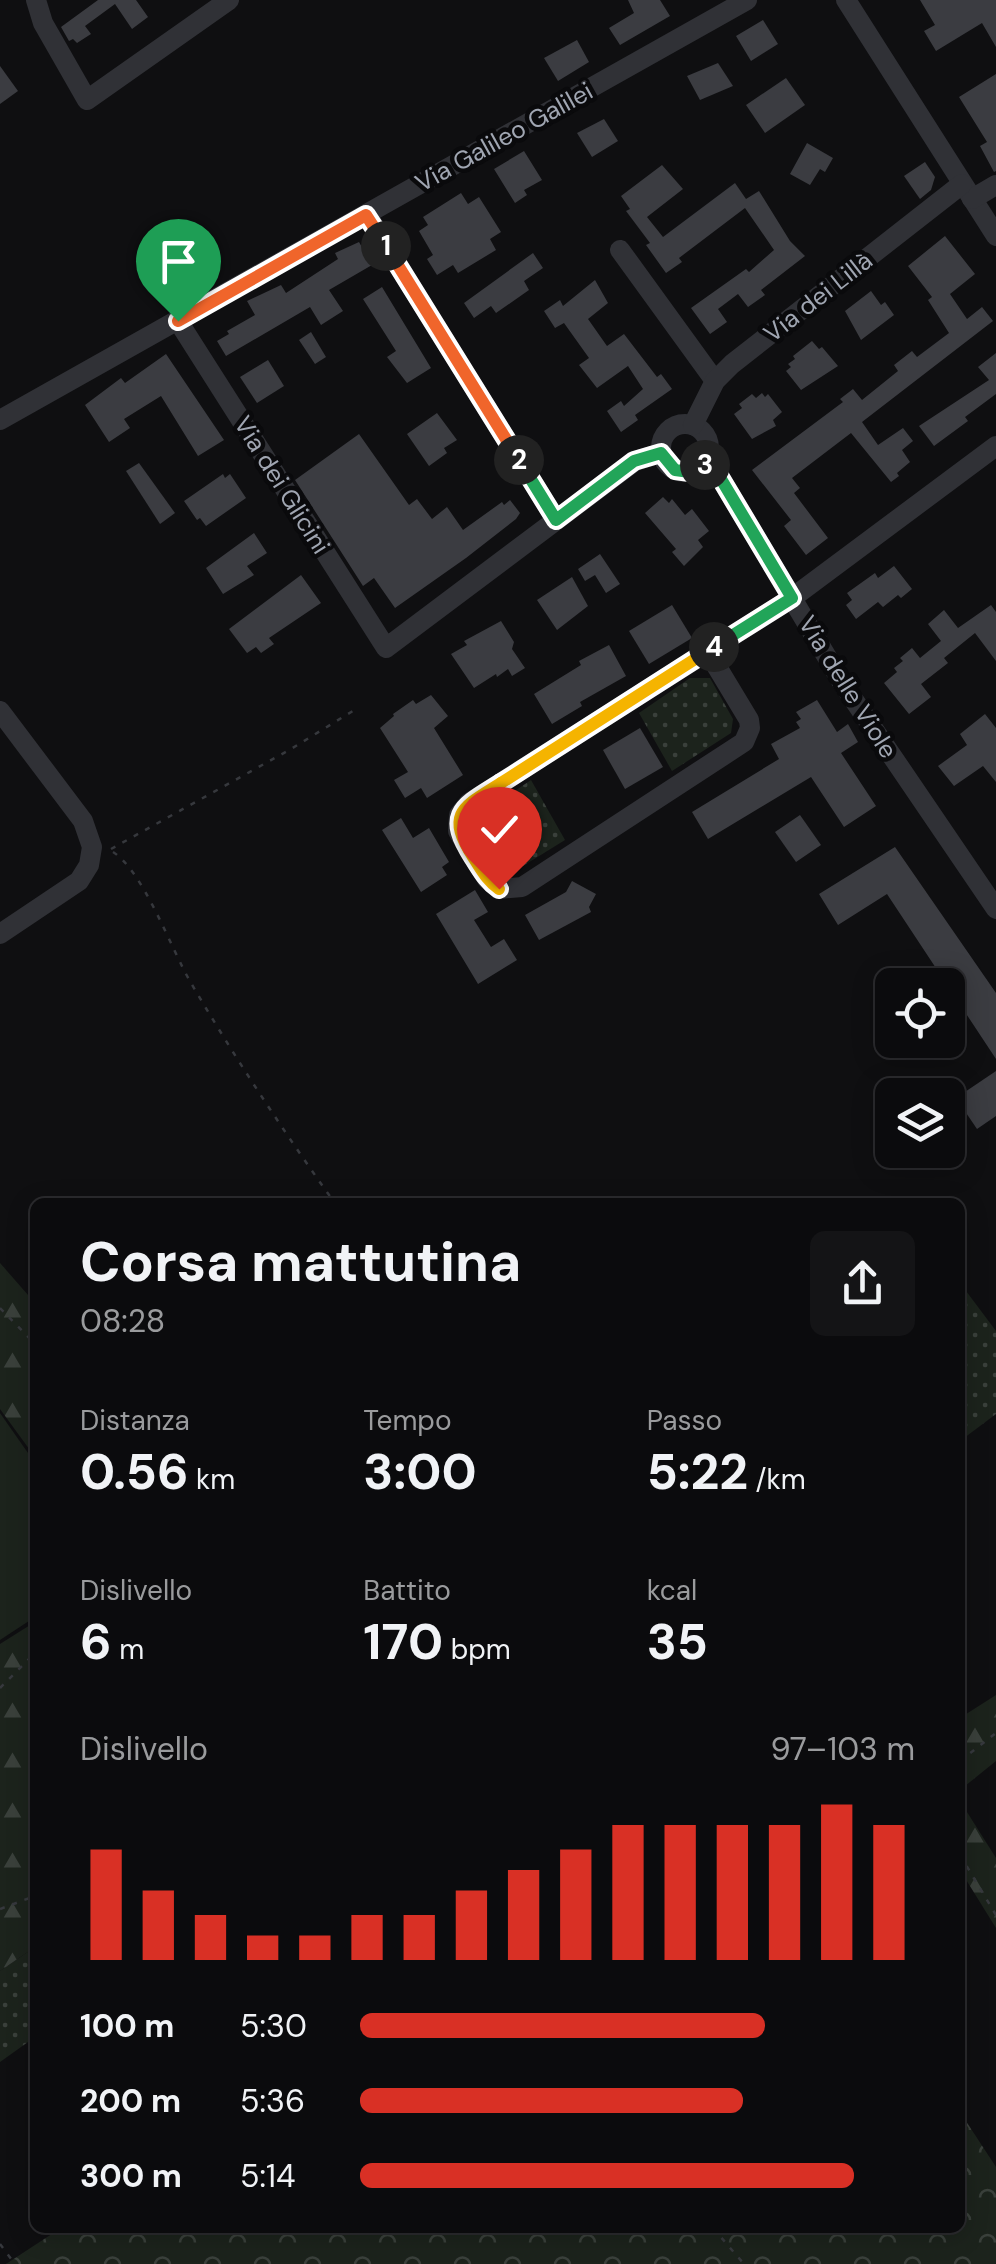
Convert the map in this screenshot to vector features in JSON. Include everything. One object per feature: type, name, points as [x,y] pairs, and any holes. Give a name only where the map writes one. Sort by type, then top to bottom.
[{"type":"street","points":[[36,0],[43,23],[87,100],[230,0]]},
{"type":"street","name":"Via Galileo Galilei","points":[[0,420],[747,0]]},
{"type":"street","points":[[846,0],[996,236]]},
{"type":"street","name":"Via dei Lillà","points":[[692,425],[715,381],[732,364],[967,191],[996,186]]},
{"type":"street","points":[[366,215],[556,520],[634,461],[661,453]]},
{"type":"street","points":[[620,250],[715,381]]},
{"type":"street","name":"Via dei Glicini","points":[[178,321],[386,648],[556,520]]},
{"type":"street","points":[[678,425],[692,425],[700,428],[709,450],[703,464],[682,472],[669,466],[661,453],[666,432],[678,425]]},
{"type":"street","points":[[708,652],[749,720],[744,742],[522,887],[507,891],[492,885],[458,831],[463,808],[792,598],[996,446]]},
{"type":"street","name":"Via delle Viole","points":[[703,464],[721,479],[843,684],[996,910]]},
{"type":"street","points":[[0,711],[83,821],[92,847],[89,865],[79,880],[0,934]]},
{"type":"path","points":[[331,1198],[190,980],[137,879],[122,858],[110,850],[356,709]]},
{"type":"path","points":[[0,1308],[30,1339]]},
{"type":"path","points":[[0,1688],[30,1658]]},
{"type":"path","points":[[965,1757],[996,1733]]},
{"type":"path","points":[[965,1863],[996,1914]]},
{"type":"path","points":[[0,1909],[30,1898]]},
{"type":"path","points":[[717,2233],[744,2264]]},
{"type":"path","points":[[0,2244],[15,2264]]},
{"type":"green space","points":[[690,678],[710,678],[733,719],[731,733],[672,771],[639,713]]},
{"type":"green space","points":[[531,780],[565,840],[510,874],[498,871],[475,833],[478,816]]},
{"type":"green space","points":[[0,1263],[30,1297],[30,1450],[0,1409]]},
{"type":"green space","points":[[965,1290],[996,1331],[996,1414],[965,1437]]},
{"type":"green space","points":[[0,1413],[30,1456],[30,1620],[0,1640]]},
{"type":"green space","points":[[30,1625],[30,1950],[0,1971],[0,1644]]},
{"type":"green space","points":[[996,1695],[996,1761],[965,1786],[965,1715]]},
{"type":"green space","points":[[965,1809],[996,1858],[996,1928],[965,1878]]},
{"type":"green space","points":[[30,1950],[30,2041],[0,2062],[0,1971]]},
{"type":"green space","points":[[965,2120],[996,2167],[996,2264],[6,2264],[53,2233],[965,2233]]},
{"type":"building","points":[[98,0],[136,0],[148,17],[132,29],[115,4],[85,26],[91,34],[77,43],[69,41],[61,27]]},
{"type":"building","points":[[628,0],[660,0],[670,16],[620,45],[609,28],[634,13]]},
{"type":"building","points":[[920,0],[996,0],[996,47],[982,23],[936,51],[924,31],[935,25]]},
{"type":"building","points":[[763,20],[778,44],[751,61],[736,36]]},
{"type":"building","points":[[577,40],[589,62],[558,81],[544,58]]},
{"type":"building","points":[[718,63],[733,86],[700,100],[687,76]]},
{"type":"building","points":[[0,66],[18,91],[0,104]]},
{"type":"building","points":[[996,74],[994,172],[980,146],[987,142],[959,97]]},
{"type":"building","points":[[786,78],[805,105],[765,133],[746,105]]},
{"type":"building","points":[[604,119],[618,141],[592,157],[577,133]]},
{"type":"building","points":[[807,143],[833,158],[810,185],[790,174]]},
{"type":"building","points":[[524,151],[542,180],[524,190],[527,195],[515,203],[494,169]]},
{"type":"building","points":[[925,162],[935,177],[931,190],[920,199],[904,176]]},
{"type":"building","points":[[662,165],[683,189],[647,217],[663,237],[735,183],[746,199],[759,191],[790,241],[805,256],[761,290],[765,295],[748,307],[738,294],[718,309],[727,322],[710,334],[691,308],[746,269],[749,272],[774,250],[745,208],[679,258],[682,262],[666,273],[626,211],[630,209],[621,196]]},
{"type":"building","points":[[461,193],[468,204],[479,197],[501,232],[490,239],[496,250],[458,273],[453,265],[437,275],[427,259],[433,255],[419,231],[428,225],[423,217]]},
{"type":"building","points":[[945,236],[975,274],[950,294],[967,319],[982,307],[993,321],[862,422],[878,445],[903,428],[913,441],[902,450],[910,462],[897,473],[899,476],[891,482],[851,433],[792,478],[800,488],[794,493],[828,538],[806,555],[784,526],[791,520],[752,470],[843,402],[840,399],[853,389],[862,400],[898,371],[894,365],[912,351],[917,357],[949,333],[928,300],[932,297],[908,266]]},
{"type":"building","points":[[359,242],[372,265],[329,290],[343,311],[321,325],[310,307],[226,356],[217,341],[255,315],[247,301],[281,285],[286,293],[338,259],[335,253]]},
{"type":"building","points":[[533,253],[543,268],[524,281],[529,290],[496,313],[491,306],[474,318],[464,303]]},
{"type":"building","points":[[595,280],[608,303],[588,319],[607,346],[624,334],[657,377],[661,374],[672,389],[635,415],[638,420],[621,432],[607,411],[621,401],[624,406],[643,389],[628,366],[597,388],[579,365],[589,358],[564,323],[555,328],[544,311],[560,300],[563,306]]},
{"type":"building","points":[[382,287],[431,368],[407,383],[387,357],[396,351],[363,299]]},
{"type":"building","points":[[871,291],[894,315],[861,340],[845,311]]},
{"type":"building","points":[[311,332],[326,357],[315,364],[299,340]]},
{"type":"building","points":[[812,341],[838,366],[801,390],[786,371],[795,359],[793,356]]},
{"type":"building","points":[[996,353],[996,394],[934,446],[919,426],[989,380],[978,367]]},
{"type":"building","points":[[166,354],[224,440],[198,456],[161,396],[124,419],[130,428],[109,442],[85,405],[121,378],[125,383]]},
{"type":"building","points":[[268,360],[284,386],[257,403],[240,377]]},
{"type":"building","points":[[762,393],[765,397],[768,394],[782,412],[773,420],[776,426],[752,439],[734,414],[752,394],[756,398]]},
{"type":"building","points":[[437,413],[457,440],[429,466],[407,434]]},
{"type":"building","points":[[359,434],[409,505],[417,499],[432,519],[447,507],[463,530],[510,500],[520,513],[466,558],[395,608],[374,578],[363,586],[295,480]]},
{"type":"building","points":[[139,463],[175,513],[160,524],[126,471]]},
{"type":"building","points":[[223,474],[225,478],[230,474],[246,498],[206,526],[184,501]]},
{"type":"building","points":[[663,497],[669,503],[672,499],[685,515],[692,509],[709,531],[698,540],[703,547],[684,566],[672,552],[676,549],[645,513]]},
{"type":"building","points":[[254,533],[267,553],[247,566],[254,575],[223,594],[206,568]]},
{"type":"building","points":[[600,554],[620,584],[606,593],[595,575],[585,581],[578,569]]},
{"type":"building","points":[[894,566],[912,589],[883,607],[878,602],[856,619],[846,605],[852,600],[847,593],[875,573],[878,578]]},
{"type":"building","points":[[301,575],[321,603],[269,638],[274,644],[261,653],[256,647],[247,653],[229,629]]},
{"type":"building","points":[[572,577],[588,606],[557,630],[537,600]]},
{"type":"building","points":[[672,605],[692,638],[649,664],[629,631]]},
{"type":"building","points":[[991,605],[996,612],[996,661],[975,633],[944,658],[948,663],[921,684],[931,697],[909,714],[884,683],[897,672],[894,668],[903,661],[900,658],[912,648],[920,658],[941,641],[928,624],[944,610],[958,628]]},
{"type":"building","points":[[501,621],[525,668],[512,676],[508,669],[474,688],[451,654],[467,645],[464,641]]},
{"type":"building","points":[[609,645],[626,676],[580,702],[582,706],[552,724],[534,694],[581,665],[579,661]]},
{"type":"building","points":[[431,695],[448,716],[434,728],[463,775],[427,798],[421,788],[405,798],[394,780],[408,772],[380,728],[413,700],[416,704]]},
{"type":"building","points":[[817,700],[837,732],[848,724],[858,742],[841,753],[876,806],[844,827],[811,777],[708,839],[692,812],[779,759],[771,744],[800,728],[796,722],[801,719],[796,712]]},
{"type":"building","points":[[985,714],[996,728],[996,782],[983,766],[954,786],[938,766],[967,745],[960,734]]},
{"type":"building","points":[[640,728],[663,767],[625,789],[603,750]]},
{"type":"building","points":[[800,815],[821,845],[796,862],[775,832]]},
{"type":"building","points":[[401,818],[413,838],[429,828],[449,862],[442,867],[447,875],[421,892],[382,830]]},
{"type":"building","points":[[895,847],[996,993],[996,1059],[965,1012],[965,968],[936,968],[887,894],[838,925],[819,894]]},
{"type":"building","points":[[572,881],[596,894],[589,907],[591,912],[539,940],[525,915],[566,892]]},
{"type":"building","points":[[475,890],[488,912],[474,920],[491,947],[504,939],[517,960],[478,984],[436,914]]},
{"type":"building","points":[[996,1071],[996,1116],[977,1129],[965,1111],[965,1092]]},
{"type":"route","points":[[178,321],[366,215],[556,520],[634,461],[661,453],[669,466],[682,472],[703,464],[721,479],[792,598],[463,808],[457,823],[461,839],[487,879],[499,889]]}]
